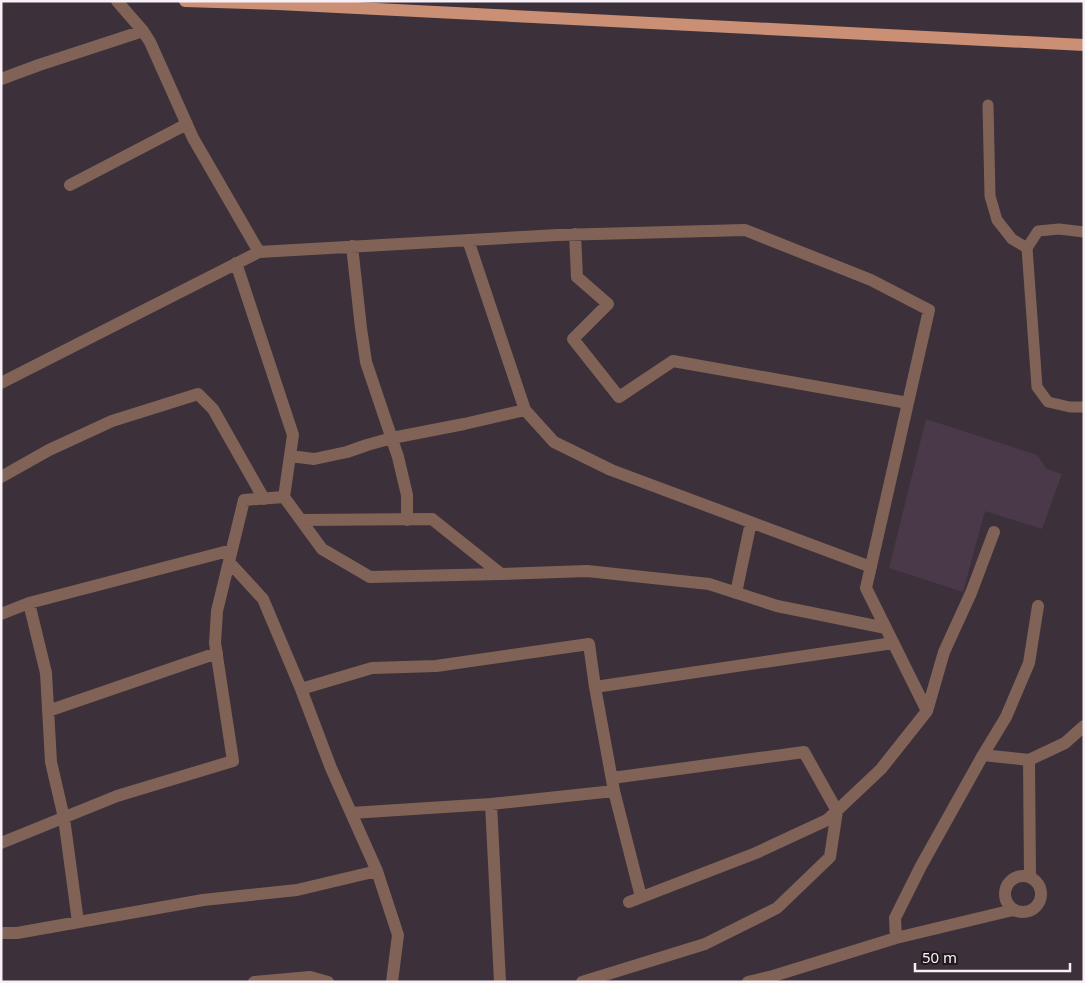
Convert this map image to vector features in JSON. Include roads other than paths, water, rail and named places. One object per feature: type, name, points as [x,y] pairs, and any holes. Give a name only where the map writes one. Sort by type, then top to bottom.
[{"type":"main road","points":[[185,1],[278,4],[1084,45]]},
{"type":"street","points":[[117,1],[150,42],[193,138],[259,252]]},
{"type":"street","points":[[1,79],[143,31]]},
{"type":"street","points":[[70,185],[186,124]]},
{"type":"street","points":[[1,383],[259,252],[575,234],[745,230],[871,280],[929,310],[866,588],[927,711]]},
{"type":"street","points":[[575,234],[577,277],[608,304],[573,338],[619,397],[673,361],[908,403]]},
{"type":"street","points":[[468,240],[525,410],[554,442],[612,470],[871,567]]},
{"type":"street","points":[[352,246],[366,362],[398,457],[407,495],[407,520]]},
{"type":"street","points":[[236,263],[293,435],[284,497],[322,549],[370,577],[587,571],[709,584],[777,606],[886,628]]},
{"type":"street","points":[[1,476],[49,450],[112,421],[198,394],[213,409],[264,499]]},
{"type":"street","points":[[290,456],[314,459],[347,452],[392,438],[525,410]]},
{"type":"street","points":[[1,843],[117,796],[233,761],[215,643],[217,611],[244,500],[284,497]]},
{"type":"street","points":[[301,520],[432,520],[501,574]]},
{"type":"street","points":[[736,592],[752,522]]},
{"type":"street","points":[[628,902],[756,854],[827,820],[881,769],[927,711],[944,652],[971,593],[994,532]]},
{"type":"street","points":[[1,614],[29,603],[231,556]]},
{"type":"street","points":[[231,556],[263,599],[301,689],[331,768],[378,871],[398,935],[392,982]]},
{"type":"street","points":[[29,603],[46,673],[51,762],[64,818],[78,922]]},
{"type":"street","points":[[896,938],[895,918],[921,866],[1006,717],[1029,663],[1038,606]]},
{"type":"street","points":[[301,689],[372,668],[436,666],[589,644],[614,791],[641,897]]},
{"type":"street","points":[[595,687],[893,644]]},
{"type":"street","points":[[48,711],[217,653]]},
{"type":"street","points":[[983,755],[1029,760],[1065,743],[1084,726]]},
{"type":"street","points":[[582,982],[705,944],[777,908],[830,857],[837,811],[804,752],[612,778]]},
{"type":"street","points":[[1029,760],[1030,877]]},
{"type":"street","points":[[351,813],[491,804],[614,791]]},
{"type":"street","points":[[491,804],[500,982]]},
{"type":"street","points":[[1,933],[17,932],[203,900],[297,890],[378,871]]},
{"type":"street","points":[[748,982],[896,938],[1013,910],[1024,912],[1036,908],[1041,891],[1035,880],[1030,877],[1018,876],[1008,883],[1004,894],[1008,905],[1013,910]]},
{"type":"street","points":[[254,982],[310,977],[328,982]]},
{"type":"lane","points":[[988,105],[990,196],[997,220],[1012,239],[1027,248]]},
{"type":"lane","points":[[1084,232],[1059,229],[1038,231],[1027,248],[1037,387],[1048,402],[1070,407],[1084,407]]}]
